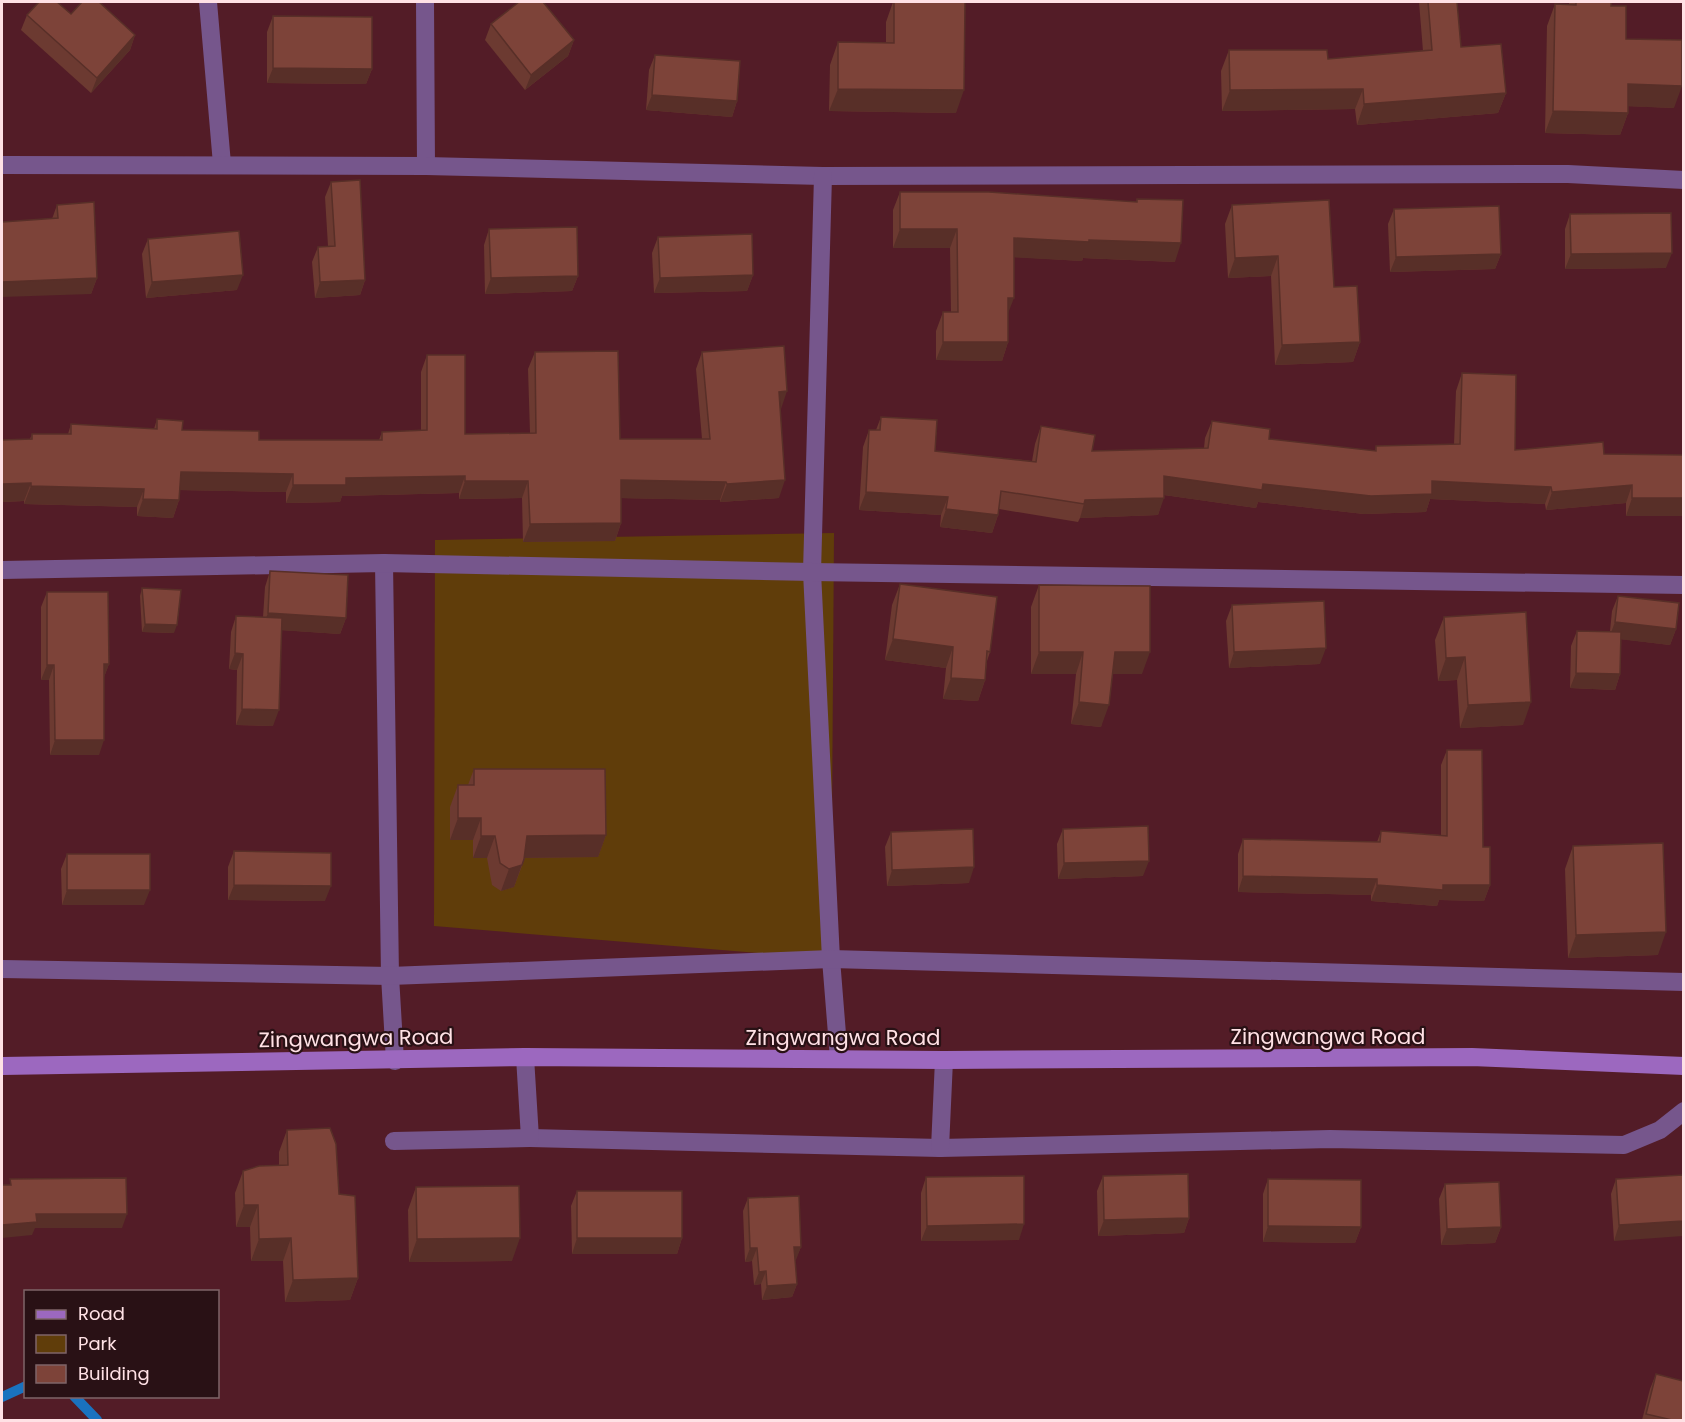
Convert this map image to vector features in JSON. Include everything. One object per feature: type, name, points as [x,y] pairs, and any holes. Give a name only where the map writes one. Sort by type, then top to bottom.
[{"type":"street","points":[[208,2],[222,164]]},
{"type":"street","points":[[425,2],[426,166]]},
{"type":"street","points":[[2,165],[426,166],[823,176],[1568,174],[1683,180]]},
{"type":"street","points":[[823,176],[812,573],[831,959],[839,1059]]},
{"type":"street","points":[[384,563],[390,976],[395,1061]]},
{"type":"street","points":[[2,570],[384,563],[812,573],[1683,585]]},
{"type":"street","points":[[2,969],[390,976],[831,959],[1683,982]]},
{"type":"street","name":"Zingwangwa Road","points":[[2,1066],[525,1058],[944,1060],[1472,1057],[1683,1066]]},
{"type":"street","points":[[525,1058],[530,1138]]},
{"type":"street","points":[[940,1148],[944,1060]]},
{"type":"street","points":[[394,1141],[530,1138],[940,1148],[1330,1139],[1624,1145],[1660,1130],[1683,1112]]},
{"type":"green space","points":[[834,533],[831,959],[434,926],[435,540]]},
{"type":"building","points":[[39,2],[57,2],[71,14],[82,2],[99,2],[135,35],[97,78],[27,15]]},
{"type":"building","points":[[519,2],[543,2],[574,40],[531,75],[491,24]]},
{"type":"building","points":[[894,2],[965,2],[964,90],[838,89],[838,42],[894,43]]},
{"type":"building","points":[[1428,2],[1457,2],[1461,47],[1501,44],[1506,93],[1364,104],[1363,89],[1230,90],[1229,50],[1327,50],[1328,59],[1432,50]]},
{"type":"building","points":[[1576,2],[1611,2],[1611,6],[1626,6],[1626,39],[1682,40],[1682,86],[1628,84],[1628,113],[1553,111],[1555,4],[1576,5]]},
{"type":"building","points":[[273,16],[372,17],[372,69],[273,68]]},
{"type":"building","points":[[655,55],[740,61],[737,101],[652,95]]},
{"type":"building","points":[[360,180],[365,280],[320,282],[318,247],[335,246],[331,182]]},
{"type":"building","points":[[900,192],[989,192],[1137,202],[1137,199],[1183,200],[1181,243],[1014,238],[1014,298],[1008,298],[1008,342],[943,342],[943,312],[958,312],[957,229],[900,229]]},
{"type":"building","points":[[1329,200],[1334,287],[1357,286],[1360,342],[1282,345],[1278,256],[1235,258],[1232,205]]},
{"type":"building","points":[[94,202],[97,278],[2,282],[2,222],[58,218],[57,205]]},
{"type":"building","points":[[1499,206],[1501,254],[1396,257],[1394,209]]},
{"type":"building","points":[[1671,213],[1672,253],[1571,254],[1570,214]]},
{"type":"building","points":[[577,227],[578,276],[491,278],[489,229]]},
{"type":"building","points":[[239,231],[243,275],[152,282],[148,239]]},
{"type":"building","points":[[752,234],[753,275],[660,278],[658,237]]},
{"type":"building","points":[[784,346],[787,391],[779,392],[785,480],[727,484],[726,482],[621,480],[621,523],[530,524],[528,481],[465,481],[465,476],[346,478],[346,485],[293,485],[293,474],[181,472],[179,500],[143,499],[144,489],[31,486],[31,483],[2,484],[2,440],[32,439],[32,434],[71,434],[71,424],[157,429],[157,419],[183,421],[182,430],[259,431],[259,440],[382,440],[382,432],[427,430],[427,355],[465,355],[465,434],[536,433],[535,352],[618,351],[620,439],[710,439],[702,352]]},
{"type":"building","points":[[1462,373],[1516,375],[1515,450],[1603,442],[1604,454],[1683,455],[1683,498],[1632,498],[1632,485],[1552,492],[1551,487],[1432,481],[1432,494],[1371,496],[1263,484],[1262,490],[1164,476],[1164,498],[1085,500],[1084,504],[1001,491],[998,515],[946,509],[948,497],[866,492],[869,430],[880,430],[881,417],[937,420],[935,451],[1036,462],[1041,426],[1095,435],[1092,451],[1208,448],[1212,421],[1270,429],[1269,439],[1376,451],[1376,446],[1460,444]]},
{"type":"building","points":[[270,571],[348,575],[346,618],[268,613]]},
{"type":"building","points":[[900,584],[997,597],[990,652],[987,651],[985,680],[951,678],[953,647],[893,639]]},
{"type":"building","points":[[1039,585],[1150,586],[1150,652],[1115,652],[1109,705],[1079,702],[1083,652],[1039,652]]},
{"type":"building","points":[[142,588],[181,590],[177,625],[145,624]]},
{"type":"building","points":[[47,592],[108,592],[109,664],[104,664],[104,740],[55,740],[54,665],[47,665]]},
{"type":"building","points":[[1618,596],[1679,603],[1676,629],[1615,622]]},
{"type":"building","points":[[1324,601],[1326,648],[1234,652],[1232,605]]},
{"type":"building","points":[[1526,612],[1531,702],[1468,705],[1465,657],[1446,658],[1444,617]]},
{"type":"building","points":[[236,616],[282,618],[279,710],[242,709],[243,654],[235,653]]},
{"type":"building","points":[[1577,631],[1621,632],[1620,674],[1576,673]]},
{"type":"building","points":[[1447,750],[1482,750],[1483,847],[1490,847],[1490,885],[1443,885],[1443,890],[1377,885],[1377,879],[1243,876],[1243,839],[1380,842],[1381,831],[1447,836]]},
{"type":"building","points":[[474,769],[605,769],[606,835],[527,836],[522,865],[509,869],[500,863],[495,836],[481,836],[481,818],[458,818],[458,785],[474,785]]},
{"type":"building","points":[[1148,826],[1149,861],[1064,863],[1063,829]]},
{"type":"building","points":[[973,829],[974,867],[892,870],[891,832]]},
{"type":"building","points":[[1663,843],[1666,932],[1576,935],[1573,846]]},
{"type":"building","points":[[234,851],[331,853],[331,886],[234,885]]},
{"type":"building","points":[[67,854],[150,854],[150,890],[67,890]]},
{"type":"building","points":[[330,1128],[336,1144],[339,1194],[355,1196],[358,1278],[293,1280],[291,1238],[259,1239],[258,1205],[244,1205],[243,1171],[259,1166],[288,1165],[287,1130]]},
{"type":"building","points":[[1188,1174],[1189,1218],[1104,1220],[1103,1176]]},
{"type":"building","points":[[1683,1175],[1683,1221],[1619,1225],[1616,1179]]},
{"type":"building","points":[[1024,1176],[1024,1224],[927,1226],[926,1177]]},
{"type":"building","points":[[126,1178],[127,1214],[36,1214],[37,1222],[2,1225],[2,1185],[11,1185],[10,1179]]},
{"type":"building","points":[[1268,1179],[1361,1180],[1361,1227],[1268,1226]]},
{"type":"building","points":[[1499,1182],[1501,1227],[1447,1229],[1445,1184]]},
{"type":"building","points":[[519,1186],[520,1238],[417,1239],[416,1187]]},
{"type":"building","points":[[577,1191],[682,1191],[682,1238],[577,1238]]},
{"type":"building","points":[[799,1196],[801,1247],[794,1247],[797,1284],[767,1286],[766,1271],[759,1272],[757,1248],[750,1248],[748,1198]]},
{"type":"building","points":[[1656,1374],[1683,1381],[1683,1420],[1646,1414]]},
{"type":"waterway","points":[[2,1397],[24,1387]]},
{"type":"waterway","points":[[76,1398],[97,1420]]}]
